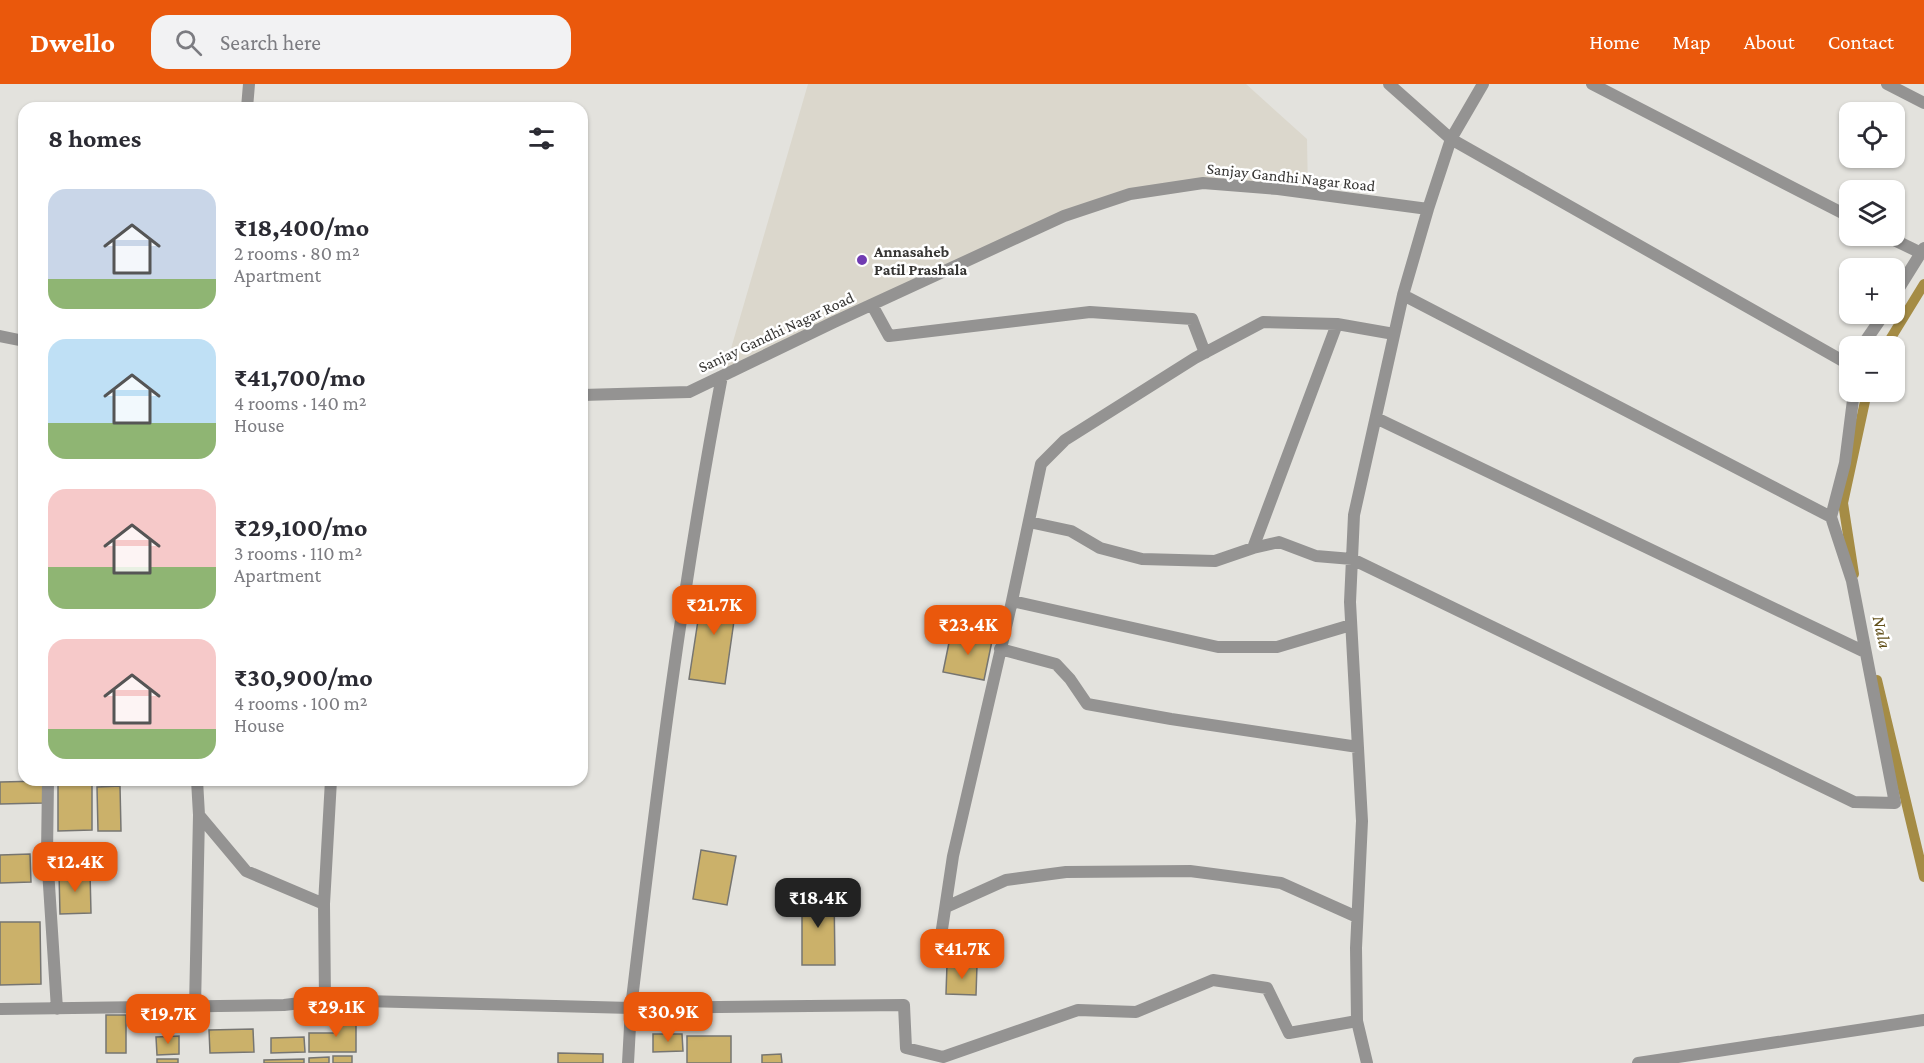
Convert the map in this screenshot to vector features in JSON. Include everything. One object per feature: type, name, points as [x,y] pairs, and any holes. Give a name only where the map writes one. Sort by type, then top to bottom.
[{"type":"street","points":[[248,102],[249,84]]},
{"type":"street","points":[[1389,84],[1451,139],[1839,359]]},
{"type":"street","points":[[1367,1063],[1357,1021],[1362,821],[1350,602],[1354,515],[1403,295],[1428,209],[1451,139],[1483,84]]},
{"type":"street","points":[[1592,84],[1839,211]]},
{"type":"street","points":[[1887,84],[1924,103]]},
{"type":"street","name":"Sanjay Gandhi Nagar Road","points":[[588,395],[689,392],[1064,216],[1130,194],[1203,183],[1278,189],[1428,209]]},
{"type":"street","points":[[1905,244],[1923,251],[1905,279]]},
{"type":"street","points":[[1403,295],[1831,518]]},
{"type":"street","points":[[873,304],[889,336],[1090,312],[1192,319],[1204,353]]},
{"type":"street","points":[[942,929],[953,856],[1041,464],[1065,440],[1204,353],[1263,322],[1337,324],[1394,334]]},
{"type":"street","points":[[1252,548],[1337,324]]},
{"type":"street","points":[[0,336],[18,340]]},
{"type":"street","points":[[628,1063],[631,1008],[674,668],[702,483],[723,376]]},
{"type":"street","points":[[1029,522],[1071,531],[1100,548],[1142,559],[1215,561],[1252,548],[1279,542],[1316,556],[1352,558],[1854,802],[1895,803],[1852,581],[1831,518],[1845,463],[1853,402]]},
{"type":"street","points":[[1376,418],[1865,652]]},
{"type":"street","points":[[1012,601],[1218,647],[1277,647],[1351,625]]},
{"type":"street","points":[[1000,649],[1056,664],[1088,704],[1193,723],[1358,747]]},
{"type":"street","points":[[48,786],[47,854],[57,1009]]},
{"type":"street","points":[[195,1007],[199,815],[197,786]]},
{"type":"street","points":[[325,1000],[324,904],[331,786]]},
{"type":"street","points":[[199,815],[246,871],[324,904]]},
{"type":"street","points":[[946,907],[1005,880],[1066,872],[1190,871],[1281,883],[1358,917]]},
{"type":"street","points":[[0,1010],[284,1005],[325,1000],[631,1008],[904,1005],[906,1048],[943,1057],[1078,1010],[1136,1012],[1213,980],[1267,988],[1289,1033],[1357,1021]]},
{"type":"street","points":[[1638,1063],[1921,1021]]},
{"type":"shaded area","name":"Annasaheb Patil Prashala","points":[[808,84],[1246,84],[1307,139],[1308,194],[1172,187],[1064,216],[723,376]]},
{"type":"building","points":[[703,588],[738,593],[725,684],[689,679]]},
{"type":"building","points":[[951,633],[992,641],[984,680],[943,672]]},
{"type":"building","points":[[0,782],[18,782],[18,786],[43,786],[43,803],[0,804]]},
{"type":"building","points":[[58,786],[92,786],[92,830],[58,831]]},
{"type":"building","points":[[120,786],[121,831],[98,831],[97,787]]},
{"type":"building","points":[[701,850],[736,856],[727,905],[693,899]]},
{"type":"building","points":[[30,854],[31,882],[0,883],[0,855]]},
{"type":"building","points":[[90,872],[91,913],[60,914],[59,873]]},
{"type":"building","points":[[802,892],[834,892],[835,965],[802,965]]},
{"type":"building","points":[[0,922],[40,922],[41,984],[0,985]]},
{"type":"building","points":[[947,964],[977,965],[976,995],[946,994]]},
{"type":"building","points":[[106,1015],[126,1015],[126,1053],[106,1053]]},
{"type":"building","points":[[337,1018],[356,1018],[356,1052],[309,1052],[309,1033],[337,1033]]},
{"type":"building","points":[[253,1029],[254,1052],[210,1053],[209,1030]]},
{"type":"building","points":[[653,1034],[682,1034],[683,1051],[653,1052]]},
{"type":"building","points":[[179,1036],[179,1054],[157,1055],[156,1037]]},
{"type":"building","points":[[687,1036],[731,1036],[731,1063],[687,1063]]},
{"type":"building","points":[[304,1037],[305,1052],[271,1053],[271,1038]]},
{"type":"building","points":[[558,1053],[603,1054],[603,1063],[558,1063]]},
{"type":"building","points":[[781,1054],[782,1063],[762,1063],[762,1055]]},
{"type":"building","points":[[333,1056],[352,1056],[352,1063],[333,1063]]},
{"type":"building","points":[[329,1057],[329,1063],[309,1063],[309,1058]]},
{"type":"building","points":[[157,1059],[178,1059],[178,1063],[157,1063]]},
{"type":"building","points":[[304,1059],[304,1063],[264,1063],[264,1060]]},
{"type":"waterway","name":"Nala","points":[[1892,336],[1924,284]]},
{"type":"waterway","name":"Nala","points":[[1854,574],[1843,503],[1865,402]]},
{"type":"waterway","name":"Nala","points":[[1877,680],[1924,877]]},
{"type":"place","name":"Annasaheb Patil Prashala","points":[[862,260]]}]
